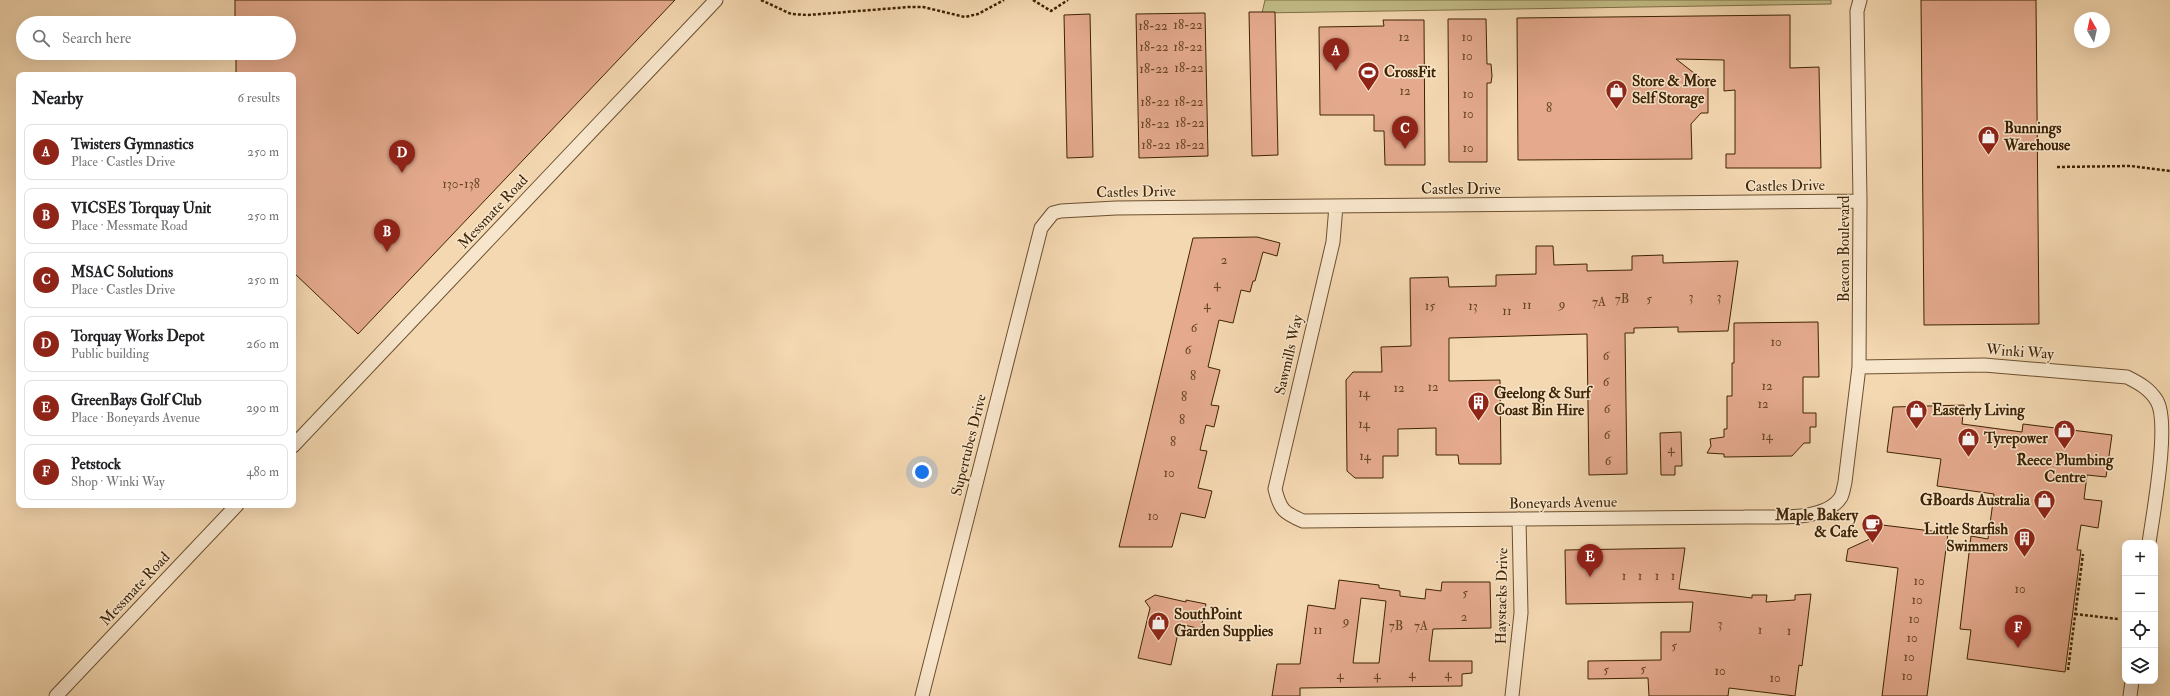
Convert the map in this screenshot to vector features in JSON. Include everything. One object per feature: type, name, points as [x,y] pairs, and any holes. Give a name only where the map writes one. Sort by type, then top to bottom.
[{"type":"street","name":"Messmate Road","points":[[296,443],[716,0]]},
{"type":"street","name":"Beacon Boulevard","points":[[1841,497],[1849,456],[1859,367],[1860,201],[1858,19],[1860,0]]},
{"type":"street","name":"Castles Drive","points":[[1061,211],[1116,208],[1860,201]]},
{"type":"street","name":"Sawmills Way","points":[[1282,510],[1275,489],[1332,242],[1336,206]]},
{"type":"street","name":"Supertubes Drive","points":[[922,696],[1041,228],[1053,213],[1061,211]]},
{"type":"street","name":"Winki Way","points":[[1859,367],[1984,364],[2127,378],[2144,385],[2158,402],[2166,407],[2149,540]]},
{"type":"street","name":"Boneyards Avenue","points":[[1282,510],[1303,522],[1806,516],[1824,512],[1841,497]]},
{"type":"street","name":"Messmate Road","points":[[56,696],[234,508]]},
{"type":"street","name":"Haystacks Drive","points":[[1512,696],[1521,613],[1519,519]]},
{"type":"street","points":[[2130,696],[2132,684]]},
{"type":"path","points":[[761,0],[791,14],[808,16],[923,7],[965,17],[978,14],[1004,0]]},
{"type":"path","points":[[1033,0],[1050,11],[1068,0]]},
{"type":"path","points":[[2057,167],[2131,166],[2170,171]]},
{"type":"path","points":[[2068,670],[2083,554]]},
{"type":"path","points":[[2075,614],[2118,619]]},
{"type":"shaded area","points":[[1265,0],[1831,0],[1831,4],[1262,13]]},
{"type":"building","points":[[235,0],[675,0],[358,334],[296,275],[296,72],[236,72],[236,60],[296,60],[296,16],[235,16]]},
{"type":"building","points":[[1921,0],[2036,0],[2039,324],[1924,325]]},
{"type":"building","points":[[1249,12],[1275,12],[1278,155],[1252,156]]},
{"type":"building","points":[[1205,13],[1208,156],[1139,158],[1136,14]]},
{"type":"building","points":[[1090,14],[1093,157],[1067,158],[1064,15]]},
{"type":"building","points":[[1790,15],[1790,68],[1819,67],[1821,168],[1726,168],[1726,154],[1735,154],[1735,90],[1724,91],[1724,60],[1676,59],[1708,84],[1708,113],[1701,113],[1691,124],[1692,159],[1518,160],[1517,18]]},
{"type":"building","points":[[1448,19],[1486,19],[1487,64],[1491,64],[1492,76],[1491,83],[1487,83],[1487,162],[1449,162]]},
{"type":"building","points":[[1383,20],[1424,20],[1425,165],[1385,165],[1384,131],[1374,131],[1374,115],[1320,115],[1319,27],[1384,26]]},
{"type":"building","points":[[1257,237],[1280,243],[1277,256],[1263,252],[1255,281],[1253,281],[1250,292],[1241,290],[1233,323],[1219,320],[1208,367],[1220,370],[1211,405],[1219,406],[1214,427],[1206,425],[1200,450],[1207,451],[1198,488],[1212,491],[1205,518],[1181,513],[1172,547],[1119,547],[1193,238]]},
{"type":"building","points":[[1536,246],[1553,246],[1554,265],[1587,264],[1587,271],[1632,270],[1632,256],[1663,255],[1663,263],[1738,261],[1728,331],[1678,332],[1678,327],[1634,328],[1634,333],[1625,333],[1627,474],[1589,475],[1587,334],[1449,338],[1449,381],[1500,380],[1501,464],[1459,464],[1458,455],[1436,455],[1436,428],[1398,429],[1398,456],[1383,456],[1383,478],[1355,478],[1347,471],[1346,380],[1353,372],[1382,372],[1381,347],[1411,346],[1410,278],[1448,277],[1449,287],[1496,286],[1496,275],[1536,274]]},
{"type":"building","points":[[1818,322],[1819,377],[1803,377],[1803,413],[1816,413],[1816,427],[1810,427],[1810,443],[1804,443],[1792,456],[1724,457],[1724,454],[1707,453],[1711,446],[1710,439],[1724,437],[1724,429],[1727,429],[1727,396],[1732,396],[1734,323]]},
{"type":"building","points":[[1964,405],[1962,424],[2022,432],[2023,424],[2112,435],[2106,477],[2087,475],[2084,499],[2102,501],[2098,528],[2081,525],[2077,550],[2081,550],[2065,672],[1967,659],[1971,630],[1960,629],[1971,536],[1988,539],[1994,494],[1937,486],[1941,459],[1887,452],[1893,407]]},
{"type":"building","points":[[1681,432],[1682,466],[1675,466],[1675,475],[1661,475],[1660,433]]},
{"type":"building","points":[[1874,524],[1948,533],[1927,696],[1882,696],[1898,568],[1846,561],[1848,549],[1872,538]]},
{"type":"building","points":[[1685,548],[1679,589],[1752,598],[1752,595],[1767,595],[1766,602],[1795,600],[1795,595],[1811,594],[1802,666],[1799,665],[1795,696],[1729,688],[1728,696],[1649,696],[1648,678],[1588,679],[1588,661],[1661,660],[1661,632],[1690,632],[1693,602],[1566,604],[1565,550]]},
{"type":"building","points":[[1339,580],[1379,585],[1379,588],[1400,591],[1400,596],[1425,599],[1426,589],[1441,591],[1442,582],[1490,582],[1491,628],[1433,629],[1429,661],[1472,661],[1472,673],[1462,674],[1462,686],[1300,688],[1300,696],[1272,696],[1277,664],[1300,664],[1308,605],[1335,609]],"holes":[[[1361,598],[1386,601],[1379,663],[1353,663]]]},
{"type":"building","name":"SouthPoint Garden Supplies","points":[[1155,595],[1186,602],[1186,600],[1206,604],[1201,629],[1180,624],[1171,665],[1138,658],[1150,608],[1145,601]]},
{"type":"place","name":"Twisters Gymnastics","points":[[1336,71]]},
{"type":"place","name":"CrossFit","points":[[1368,92]]},
{"type":"place","name":"Store & More Self Storage","points":[[1616,110]]},
{"type":"place","name":"MSAC Solutions","points":[[1405,149]]},
{"type":"place","name":"Bunnings Warehouse","points":[[1988,156]]},
{"type":"place","name":"Torquay Works Depot","points":[[402,173]]},
{"type":"place","name":"VICSES Torquay Unit","points":[[387,252]]},
{"type":"place","name":"Geelong & Surf Coast Bin Hire","points":[[1479,422]]},
{"type":"place","name":"Easterly Living","points":[[1916,430]]},
{"type":"place","name":"Reece Plumbing Centre","points":[[2065,450]]},
{"type":"place","name":"Tyrepower","points":[[1969,458]]},
{"type":"place","name":"GBoards Australia","points":[[2045,520]]},
{"type":"place","name":"Maple Bakery & Cafe","points":[[1873,544]]},
{"type":"place","name":"Little Starfish Swimmers","points":[[2024,558]]},
{"type":"place","name":"GreenBays Golf Club","points":[[1590,577]]},
{"type":"place","name":"SouthPoint Garden Supplies","points":[[1159,642]]},
{"type":"place","name":"Petstock","points":[[2018,648]]}]
